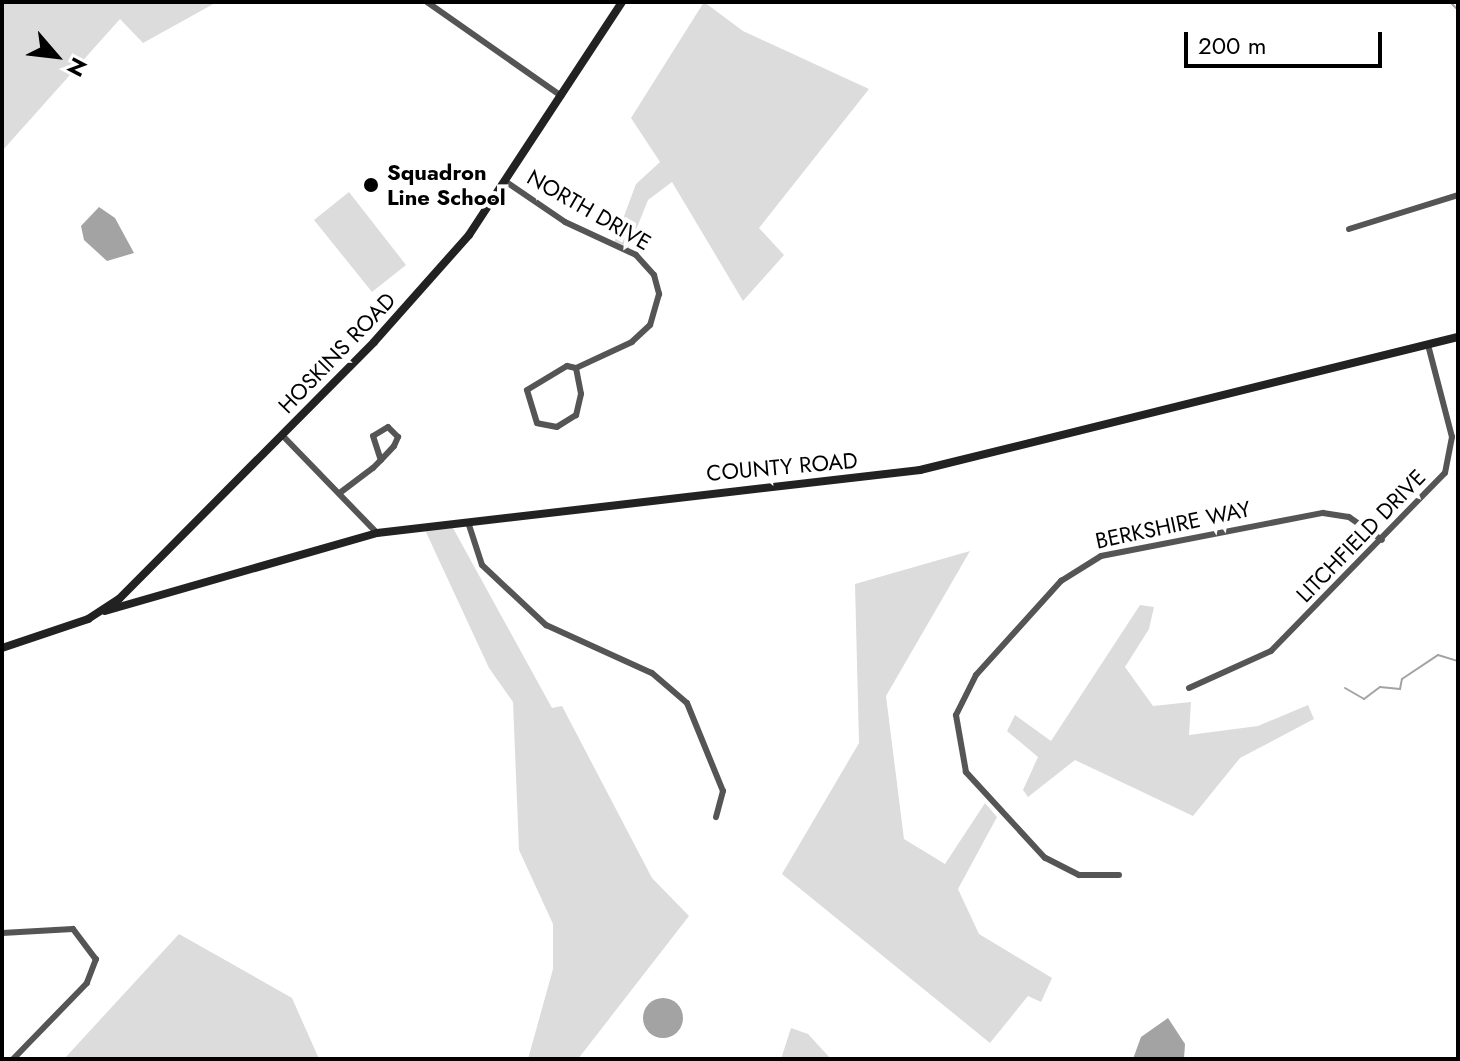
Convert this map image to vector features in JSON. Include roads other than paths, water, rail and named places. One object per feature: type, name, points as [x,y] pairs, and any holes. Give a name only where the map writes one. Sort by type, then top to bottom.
[{"type":"street","points":[[427,2],[561,97]]},
{"type":"street","name":"HOSKINS ROAD","points":[[2,648],[105,611],[438,274],[505,181],[622,2]]},
{"type":"street","name":"NORTH DRIVE","points":[[505,181],[565,222],[636,255],[654,275],[659,294],[650,325],[632,342],[576,368],[533,381],[525,402],[537,423],[557,427],[576,415],[581,394],[576,368]]},
{"type":"street","points":[[1349,229],[1458,195]]},
{"type":"street","name":"COUNTY ROAD","points":[[105,611],[377,533],[920,470],[1458,337]]},
{"type":"street","name":"LITCHFIELD DRIVE","points":[[1189,688],[1271,651],[1382,540],[1450,464],[1452,437],[1428,345]]},
{"type":"street","points":[[341,492],[381,460],[397,440],[388,427],[373,436],[381,460]]},
{"type":"street","points":[[282,435],[341,492],[377,533]]},
{"type":"street","name":"BERKSHIRE WAY","points":[[1119,875],[1079,875],[1045,858],[966,772],[956,715],[976,675],[1061,581],[1101,556],[1323,513],[1349,517],[1382,540]]},
{"type":"street","points":[[468,521],[482,565],[546,625],[652,673],[687,703],[723,791],[716,817]]},
{"type":"street","points":[[2,933],[73,929],[96,959],[87,983],[13,1059]]},
{"type":"waterway","points":[[1450,2],[1458,10]]},
{"type":"waterway","points":[[1345,688],[1364,699],[1380,687],[1400,689],[1402,679],[1438,655],[1458,661]]},
{"type":"place","name":"Squadron Line School","points":[[371,185]]}]
